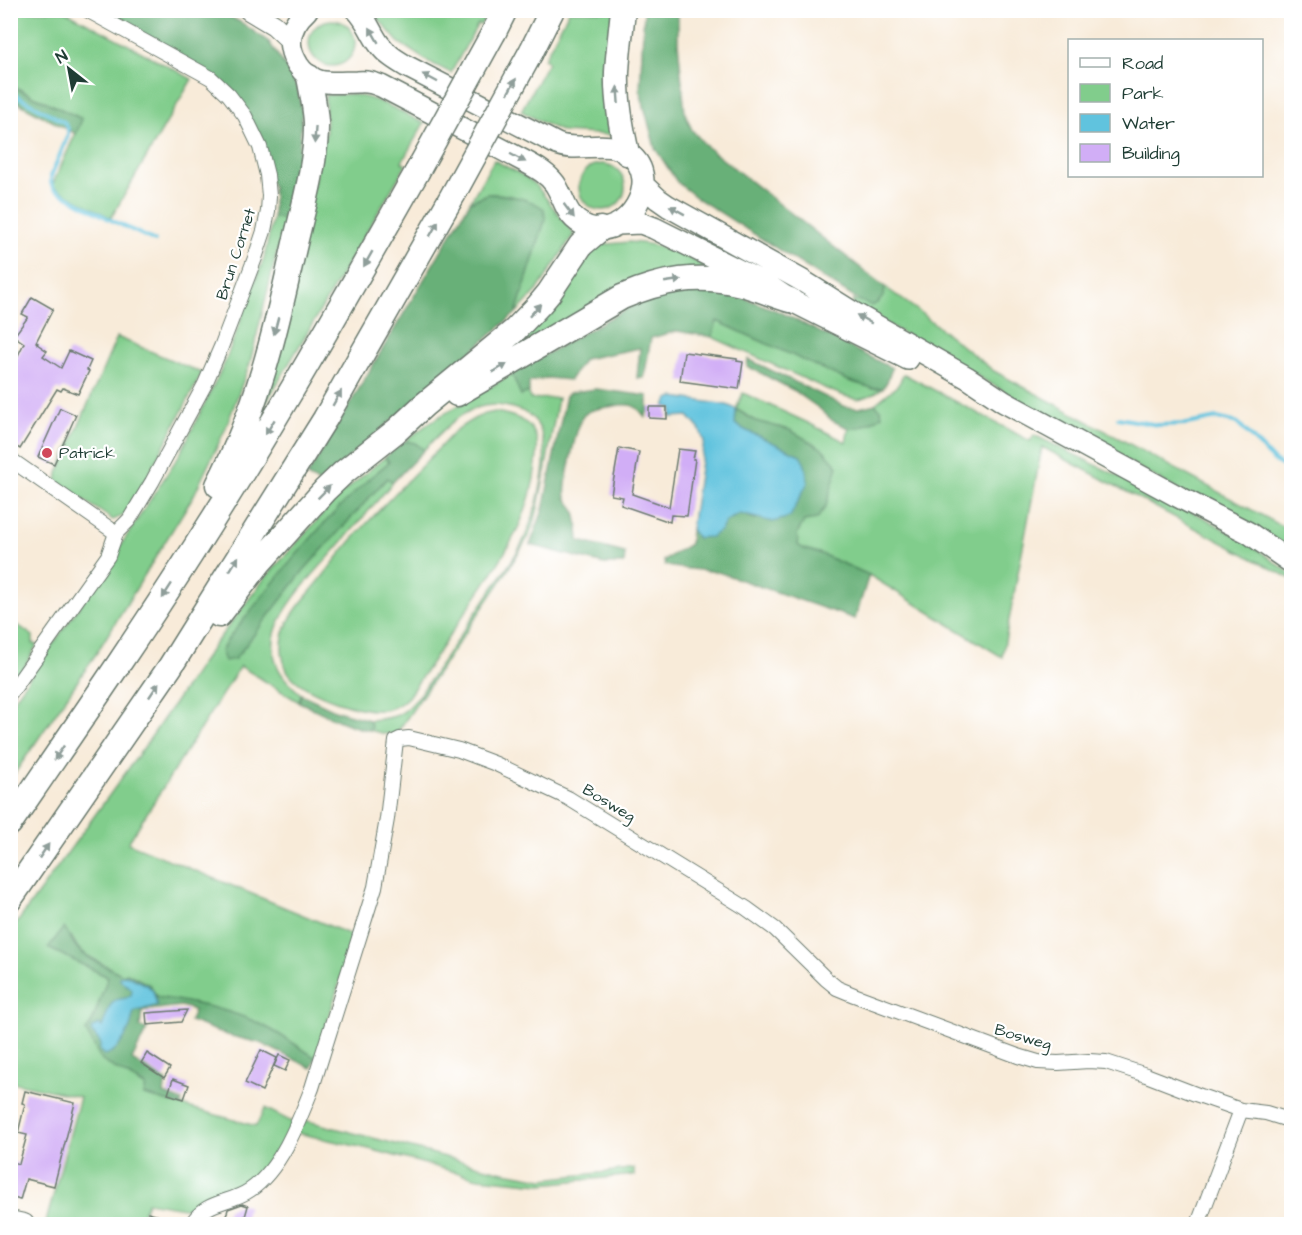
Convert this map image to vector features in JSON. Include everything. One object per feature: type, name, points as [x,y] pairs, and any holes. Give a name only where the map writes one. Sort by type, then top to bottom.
[{"type":"highway","points":[[10,823],[126,655],[297,382],[417,172],[505,10]]},
{"type":"highway","points":[[10,899],[170,667],[325,418],[454,193],[552,10]]},
{"type":"highway","points":[[623,10],[617,73],[619,110],[627,153]]},
{"type":"highway","points":[[210,524],[212,495],[241,438],[265,365],[280,311],[307,190],[316,124],[309,77]]},
{"type":"highway","points":[[170,667],[208,630],[260,562],[344,472],[494,349],[527,318],[549,293],[580,245],[609,227]]},
{"type":"highway","points":[[396,431],[622,297],[644,288],[675,280],[716,279],[754,287],[790,300]]},
{"type":"main road","points":[[249,10],[274,25],[290,40]]},
{"type":"main road","points":[[307,10],[296,23],[290,40],[292,53],[309,77],[328,83],[356,81],[373,83],[395,93],[540,171],[554,184],[564,206],[573,217],[586,226],[609,227],[641,223],[654,228],[906,358],[1004,402],[1249,533],[1292,563]]},
{"type":"main road","points":[[357,10],[378,43],[399,62],[557,144],[569,147],[605,146],[627,153],[638,165],[643,185],[638,205],[633,212],[609,227]]},
{"type":"main road","points":[[643,185],[668,206],[801,280],[968,378],[1004,402]]},
{"type":"main road","points":[[10,1221],[24,1224]]},
{"type":"street","name":"Brun Cornet","points":[[10,694],[108,556],[116,533],[129,520],[152,482],[205,384],[255,258],[268,211],[269,196],[264,158],[245,116],[229,95],[211,78],[87,10]]},
{"type":"street","points":[[10,459],[116,533]]},
{"type":"street","name":"Bosweg","points":[[192,1224],[202,1210],[239,1196],[258,1184],[282,1154],[299,1120],[312,1088],[375,887],[387,819],[396,741],[409,738],[496,764],[568,798],[746,908],[775,929],[837,988],[1038,1062],[1106,1062],[1241,1110],[1266,1113],[1292,1122]]},
{"type":"street","points":[[1198,1224],[1241,1110]]},
{"type":"green space","points":[[16,11],[65,11],[192,79],[111,218],[52,186],[82,119],[11,85],[10,17]]},
{"type":"green space","points":[[96,11],[219,11],[242,23],[269,42],[298,89],[302,112],[299,153],[285,219],[273,217],[273,188],[234,94]]},
{"type":"green space","points":[[372,11],[489,11],[481,25],[478,24],[451,73],[398,42]]},
{"type":"green space","points":[[569,11],[614,11],[605,99],[611,135],[563,132],[521,111],[548,62],[544,59]]},
{"type":"green space","points":[[644,11],[678,11],[678,42],[685,113],[692,130],[707,147],[885,287],[883,296],[878,302],[872,306],[858,300],[697,198],[677,182],[655,148],[640,91]]},
{"type":"green space","points":[[332,20],[348,27],[355,43],[348,59],[332,66],[316,59],[309,43],[316,27]]},
{"type":"green space","points":[[10,85],[82,119],[76,134],[11,99]]},
{"type":"green space","points":[[351,94],[380,102],[424,123],[402,162],[406,165],[257,418],[326,132],[325,95]]},
{"type":"green space","points":[[494,160],[536,185],[574,234],[537,291],[516,313],[545,220],[544,209],[525,200],[501,194],[486,195],[470,202]]},
{"type":"green space","points":[[602,164],[618,171],[625,187],[618,203],[602,210],[586,203],[579,187],[586,171]]},
{"type":"green space","points":[[488,194],[524,199],[544,209],[545,220],[516,313],[319,483],[307,476],[470,202]]},
{"type":"green space","points":[[273,217],[285,219],[250,363],[225,430],[194,495],[96,654],[11,779],[11,704],[100,577],[180,454],[225,362],[264,258]]},
{"type":"green space","points":[[629,242],[660,247],[706,267],[495,355],[598,245]]},
{"type":"green space","points":[[885,287],[994,371],[1291,531],[1291,554],[852,304],[854,300],[857,302],[858,300],[872,305],[882,298]]},
{"type":"green space","points":[[669,288],[727,291],[780,312],[892,368],[887,382],[883,388],[872,388],[849,381],[717,321],[712,337],[677,331],[651,338],[644,378],[637,378],[640,348],[584,359],[570,380],[548,378],[529,382],[529,392],[521,395],[512,374],[609,318]]},
{"type":"green space","points":[[717,321],[849,381],[872,388],[883,388],[856,399],[838,393],[712,337]]},
{"type":"green space","points":[[117,337],[202,373],[137,497],[125,515],[113,520],[57,482],[58,473]]},
{"type":"green space","points":[[748,359],[846,407],[859,408],[875,404],[881,410],[882,415],[860,427],[849,428],[833,421],[793,390],[747,366]]},
{"type":"green space","points":[[512,374],[521,395],[529,392],[530,399],[558,398],[537,512],[529,536],[499,584],[396,734],[369,730],[370,720],[398,715],[419,696],[511,562],[525,537],[537,504],[544,467],[542,434],[536,422],[522,411],[504,406],[492,405],[470,411],[450,424],[424,450],[415,443],[405,441],[432,421]]},
{"type":"green space","points":[[904,374],[1030,441],[1034,435],[1205,518],[1250,544],[1291,574],[1291,579],[1042,447],[1002,657],[869,575],[798,545],[797,534],[804,520],[790,430],[755,421],[736,409],[743,393],[846,442],[849,428],[874,421],[881,415],[881,410],[875,404],[898,385]]},
{"type":"green space","points":[[596,389],[648,396],[648,410],[645,418],[636,407],[624,405],[586,413],[580,421],[568,469],[566,497],[575,513],[579,541],[625,553],[624,564],[604,564],[530,545],[543,510],[566,395]]},
{"type":"green space","points":[[736,409],[755,421],[790,430],[823,449],[838,466],[826,506],[817,519],[804,521],[797,534],[798,545],[869,575],[855,619],[718,572],[665,565],[664,560],[690,544],[691,529],[697,538],[721,530],[726,521],[740,514],[756,519],[800,455],[735,424]]},
{"type":"green space","points":[[495,412],[513,416],[525,422],[536,437],[538,447],[536,464],[528,504],[503,556],[408,697],[389,709],[366,709],[337,702],[299,683],[288,672],[282,650],[287,626],[299,605],[364,527],[455,431],[479,417]]},
{"type":"green space","points":[[405,441],[415,443],[424,450],[393,482],[387,478],[304,570],[235,659],[225,661],[221,651],[228,639],[284,569],[344,502],[389,462],[385,457]]},
{"type":"green space","points":[[385,457],[389,462],[368,479],[235,659],[304,570],[387,478],[393,482],[299,591],[277,627],[274,639],[276,664],[289,683],[301,694],[299,702],[240,666],[128,843],[354,936],[316,1058],[271,1030],[239,1015],[212,1007],[157,997],[148,986],[127,973],[123,975],[88,956],[78,948],[71,936],[48,948],[108,977],[92,1022],[86,1031],[103,1061],[146,1087],[144,1095],[256,1126],[265,1108],[294,1123],[271,1164],[247,1187],[196,1210],[147,1202],[139,1224],[55,1224],[46,1222],[80,1097],[11,1082],[11,931],[147,743],[214,645],[264,579],[341,494]]},
{"type":"green space","points":[[10,624],[19,626],[33,636],[33,644],[37,645],[21,673],[11,671]]},
{"type":"green space","points":[[301,694],[337,711],[370,720],[371,728],[369,730],[351,725],[299,702]]},
{"type":"green space","points":[[64,927],[81,952],[123,975],[127,973],[150,985],[157,997],[212,1007],[252,1020],[316,1058],[312,1068],[260,1043],[227,1035],[190,1021],[194,1010],[181,1006],[142,1011],[140,1027],[147,1029],[132,1060],[166,1081],[164,1094],[182,1101],[181,1105],[144,1095],[146,1086],[102,1061],[86,1031],[92,1022],[108,977],[48,948]]},
{"type":"green space","points":[[304,1120],[499,1171],[543,1179],[634,1168],[634,1175],[541,1184],[478,1178],[369,1149],[297,1133]]},
{"type":"water","points":[[674,397],[727,405],[736,409],[735,424],[800,455],[805,465],[808,482],[790,517],[773,522],[740,514],[726,521],[721,530],[711,537],[697,538],[691,529],[704,441],[700,430],[688,416],[671,417],[672,408],[665,406],[668,399]]},
{"type":"water","points":[[126,975],[147,985],[153,991],[157,1005],[134,1012],[123,1040],[117,1048],[104,1055],[100,1051],[100,1042],[91,1031],[99,1024],[102,1027],[110,1006],[115,1000],[131,995],[132,989],[120,980],[120,977]]},
{"type":"building","points":[[32,297],[53,309],[36,342],[47,351],[43,356],[61,368],[69,351],[91,361],[87,370],[89,371],[78,394],[63,388],[61,391],[57,389],[20,449],[10,443],[10,372],[24,343],[14,336],[28,317],[22,314]]},
{"type":"building","points":[[684,352],[737,359],[743,362],[739,389],[680,381]]},
{"type":"building","points":[[649,407],[667,407],[667,419],[649,418]]},
{"type":"building","points":[[60,408],[76,415],[54,464],[38,457]]},
{"type":"building","points":[[619,448],[639,452],[632,494],[669,507],[678,449],[695,451],[687,516],[671,515],[670,522],[621,505],[623,497],[611,495]]},
{"type":"building","points":[[187,1010],[181,1022],[147,1025],[146,1013]]},
{"type":"building","points":[[261,1050],[277,1058],[262,1091],[245,1083]]},
{"type":"building","points":[[147,1053],[170,1068],[164,1078],[141,1063]]},
{"type":"building","points":[[279,1055],[290,1060],[285,1071],[274,1066]]},
{"type":"building","points":[[173,1079],[189,1085],[184,1099],[168,1094]]},
{"type":"building","points":[[25,1091],[75,1103],[54,1186],[26,1179],[20,1200],[10,1197],[10,1161],[19,1164],[27,1135],[18,1133],[25,1104],[22,1103]]},
{"type":"building","points":[[242,1204],[248,1206],[243,1224],[224,1224],[228,1209]]},
{"type":"building","points":[[148,1213],[179,1221],[178,1224],[145,1224]]},
{"type":"waterway","points":[[10,92],[64,122],[68,129],[68,135],[51,176],[54,189],[155,241]]},
{"type":"waterway","points":[[1118,418],[1158,425],[1187,424],[1217,418],[1238,423],[1274,461],[1292,468]]},
{"type":"place","name":"Patrick","points":[[47,453]]}]
